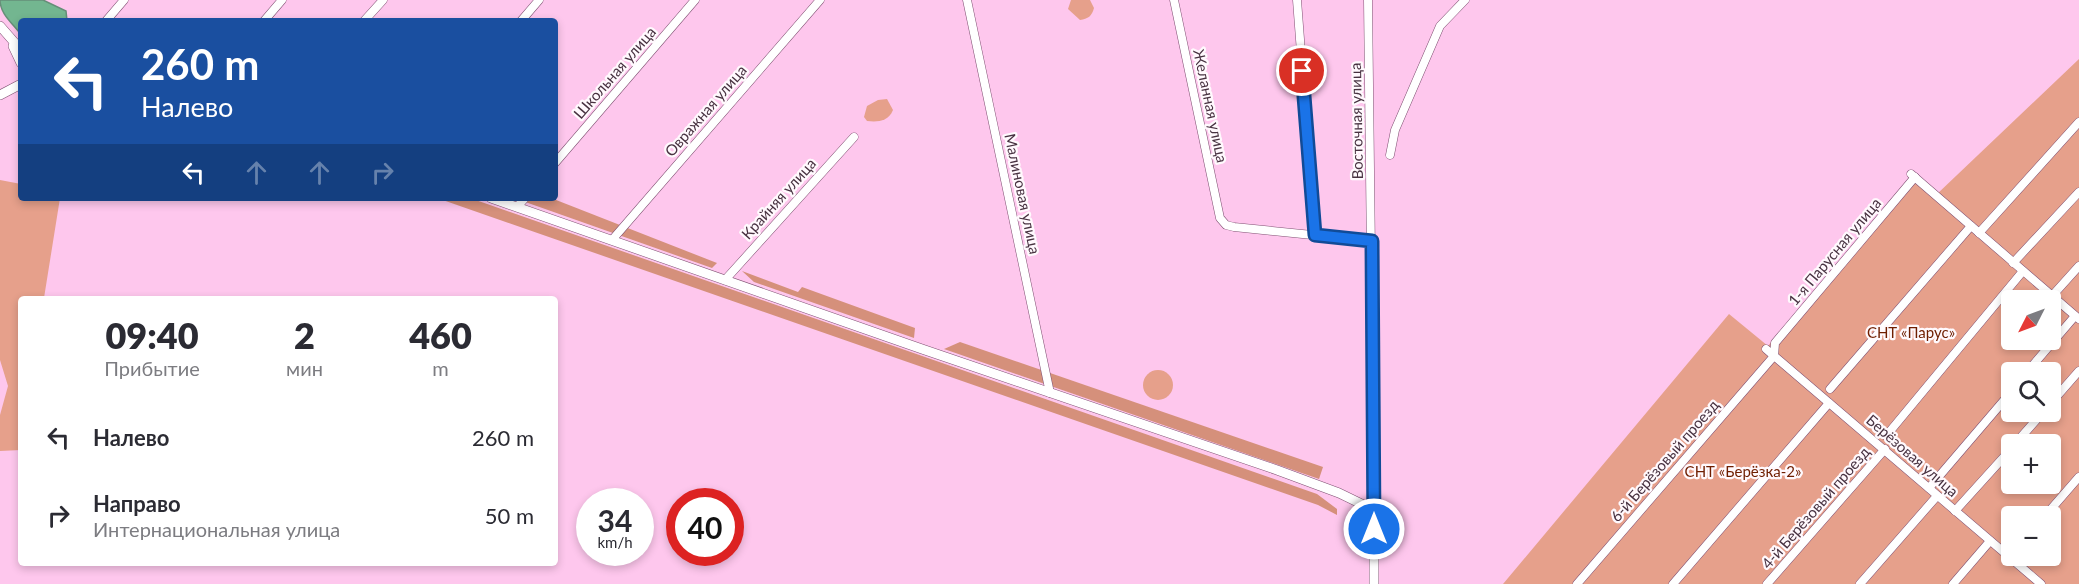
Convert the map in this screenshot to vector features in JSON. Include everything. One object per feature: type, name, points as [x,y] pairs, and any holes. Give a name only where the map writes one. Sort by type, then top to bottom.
[{"type":"street","points":[[109,18],[124,0]]},
{"type":"street","points":[[267,18],[282,0]]},
{"type":"street","points":[[367,18],[383,0]]},
{"type":"street","points":[[524,18],[539,0]]},
{"type":"street","name":"Школьная улица","points":[[558,160],[695,0]]},
{"type":"street","name":"Овражная улица","points":[[612,240],[820,0]]},
{"type":"street","name":"Малиновая улица","points":[[967,0],[1050,393]]},
{"type":"street","name":"Желанная улица","points":[[1174,0],[1220,218],[1226,225],[1234,227],[1315,235]]},
{"type":"street","points":[[1297,0],[1315,235],[1372,241]]},
{"type":"street","name":"Восточная улица","points":[[1368,0],[1374,510]]},
{"type":"street","points":[[1389,155],[1395,130],[1440,26],[1465,0]]},
{"type":"street","points":[[0,26],[18,57]]},
{"type":"street","points":[[10,40],[18,47]]},
{"type":"street","points":[[0,95],[18,86]]},
{"type":"street","points":[[1979,232],[2079,122]]},
{"type":"street","name":"Крайняя улица","points":[[725,280],[854,137]]},
{"type":"street","name":"1-я Парусная улица","points":[[1774,356],[1775,344],[1913,176],[1971,226]]},
{"type":"street","points":[[2013,262],[2079,192]]},
{"type":"street","points":[[500,201],[1339,493],[1374,510],[1374,584]]},
{"type":"street","points":[[517,207],[522,201]]},
{"type":"street","points":[[1830,389],[1971,226],[2045,290]]},
{"type":"street","points":[[2057,290],[2079,266]]},
{"type":"street","points":[[1886,435],[2023,271]]},
{"type":"street","points":[[2036,362],[2077,318],[2061,304]]},
{"type":"street","name":"Берёзовая улица","points":[[1766,349],[2001,549]]},
{"type":"street","name":"6-й Берёзовый проезд","points":[[1577,584],[1774,356]]},
{"type":"street","points":[[2061,391],[2079,371]]},
{"type":"street","points":[[1673,584],[1829,404]]},
{"type":"street","points":[[1929,488],[2001,404]]},
{"type":"street","points":[[2024,434],[2034,422]]},
{"type":"street","name":"4-й Берёзовый проезд","points":[[1767,584],[1885,449]]},
{"type":"street","points":[[1955,511],[2001,460]]},
{"type":"street","points":[[2054,506],[2079,477]]},
{"type":"street","points":[[1860,584],[1937,496]]},
{"type":"street","points":[[1953,584],[1990,541]]},
{"type":"street","name":"Берёзовая улица","points":[[2022,566],[2041,584]]},
{"type":"green space","points":[[1071,0],[1090,0],[1094,8],[1091,15],[1080,20],[1068,9]]},
{"type":"green space","points":[[2079,59],[2079,584],[1503,584],[1729,314],[1768,346],[1912,175],[1936,195]]},
{"type":"green space","points":[[887,99],[893,110],[891,114],[885,119],[867,121],[864,117],[867,106],[878,100]]},
{"type":"green space","points":[[0,180],[18,183],[18,201],[60,201],[44,296],[18,296],[18,450],[0,451],[0,415],[8,386],[0,360]]},
{"type":"green space","points":[[1158,370],[1164,371],[1172,379],[1172,391],[1164,399],[1158,400],[1152,399],[1144,391],[1143,385],[1144,379],[1152,371]]},
{"type":"shaded area","points":[[0,0],[43,0],[66,11],[67,18],[18,18],[18,31],[0,5]]},
{"type":"shaded area","points":[[446,201],[479,201],[1317,494],[1337,509],[1337,515],[1318,505]]},
{"type":"shaded area","points":[[522,201],[558,201],[717,263],[712,268]]},
{"type":"shaded area","points":[[742,271],[798,292],[802,287],[915,328],[914,338],[754,282]]},
{"type":"shaded area","points":[[960,342],[1323,467],[1319,479],[944,349]]},
{"type":"route","points":[[1302,71],[1315,235],[1372,241],[1374,529]]},
{"type":"park label","name":"СНТ «Парус»","points":[[1911,333]]},
{"type":"park label","name":"СНТ «Берёзка-2»","points":[[1743,472]]}]
